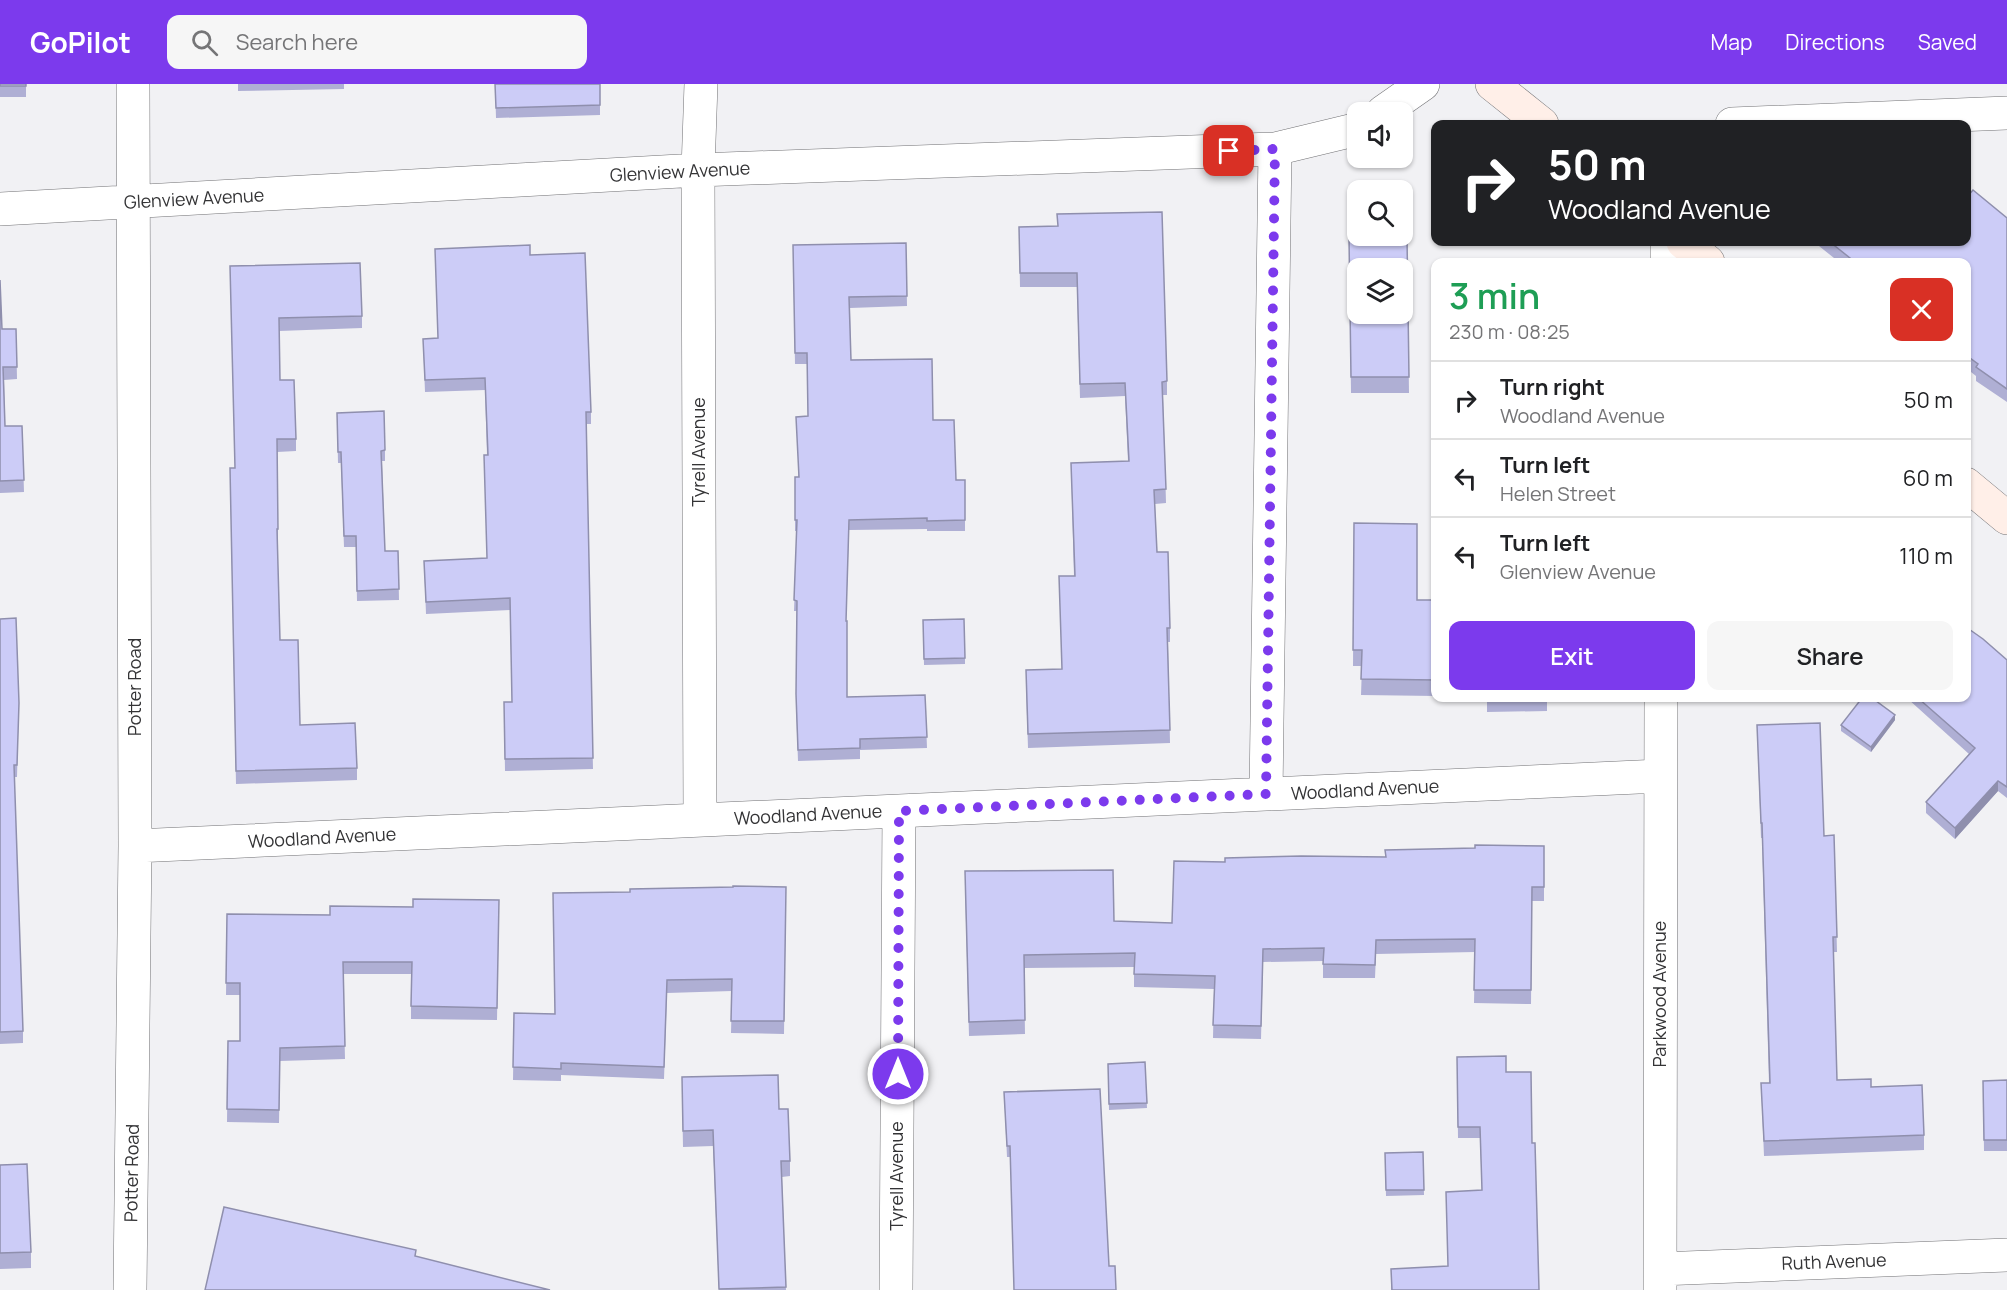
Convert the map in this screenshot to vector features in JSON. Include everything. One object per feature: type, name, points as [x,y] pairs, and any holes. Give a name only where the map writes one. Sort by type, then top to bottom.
[{"type":"main road","points":[[1492,84],[1537,120]]},
{"type":"main road","points":[[1688,246],[1703,258]]},
{"type":"main road","points":[[1971,488],[2007,518]]},
{"type":"street","name":"Potter Road","points":[[130,1290],[135,846],[133,84]]},
{"type":"street","name":"Tyrell Avenue","points":[[700,820],[698,170],[701,84]]},
{"type":"street","points":[[1397,102],[1423,84]]},
{"type":"street","points":[[1832,120],[2007,113]]},
{"type":"street","name":"Glenview Avenue","points":[[0,208],[133,203],[698,170],[1275,149],[1347,132]]},
{"type":"street","points":[[1266,794],[1275,149]]},
{"type":"street","name":"Parkwood Avenue","points":[[1660,1280],[1661,702]]},
{"type":"street","name":"Woodland Avenue","points":[[135,846],[1660,776]]},
{"type":"street","name":"Tyrell Avenue","points":[[896,1290],[899,811]]},
{"type":"street","name":"Ruth Avenue","points":[[1660,1280],[2007,1255]]},
{"type":"building","points":[[0,84],[26,84],[26,86],[0,86]]},
{"type":"building","points":[[495,84],[600,84],[600,105],[496,108]]},
{"type":"building","points":[[1973,190],[2007,218],[2007,389],[1976,367],[1978,364],[1971,359],[1971,258],[1850,258],[1835,246],[1971,246],[1971,192]]},
{"type":"building","points":[[1162,212],[1167,381],[1162,382],[1166,489],[1154,490],[1157,552],[1168,552],[1170,628],[1167,628],[1170,730],[1028,734],[1026,670],[1062,669],[1059,576],[1075,576],[1071,463],[1129,461],[1125,383],[1080,384],[1077,273],[1020,273],[1019,227],[1058,226],[1057,214]]},
{"type":"building","points":[[906,243],[907,296],[849,297],[851,360],[932,359],[933,420],[954,420],[956,480],[965,480],[965,520],[927,521],[927,518],[849,520],[846,621],[847,697],[925,695],[927,737],[860,739],[860,748],[798,750],[797,601],[794,600],[797,520],[795,520],[795,477],[799,477],[796,417],[808,416],[807,353],[795,353],[793,245]]},
{"type":"building","points":[[530,245],[530,255],[585,253],[591,412],[586,412],[593,758],[505,759],[504,702],[512,702],[510,598],[426,602],[424,561],[487,558],[484,455],[488,455],[485,378],[425,380],[423,339],[438,338],[435,249]]},
{"type":"building","points":[[1349,246],[1407,246],[1407,258],[1349,258]]},
{"type":"building","points":[[360,263],[362,316],[279,318],[280,380],[294,380],[296,439],[277,439],[280,640],[298,640],[300,725],[355,723],[357,768],[236,771],[230,468],[235,468],[230,266]]},
{"type":"building","points":[[0,280],[2,329],[16,329],[17,367],[3,367],[5,426],[22,426],[24,480],[0,481]]},
{"type":"building","points":[[1350,324],[1408,324],[1409,377],[1351,377]]},
{"type":"building","points":[[384,411],[385,450],[381,451],[385,551],[398,551],[399,589],[357,591],[356,536],[344,536],[337,413]]},
{"type":"building","points":[[1354,523],[1417,524],[1417,600],[1431,600],[1431,680],[1361,679],[1362,650],[1353,650]]},
{"type":"building","points":[[16,618],[19,703],[17,765],[14,765],[23,1031],[0,1032],[0,619]]},
{"type":"building","points":[[964,619],[965,658],[924,659],[923,620]]},
{"type":"building","points":[[1971,631],[2007,660],[2007,787],[1998,781],[1955,828],[1926,802],[1975,748],[1923,702],[1971,702]]},
{"type":"building","points":[[1859,702],[1877,702],[1895,715],[1871,747],[1841,725]]},
{"type":"building","points":[[1820,723],[1824,836],[1834,835],[1837,937],[1833,937],[1837,1080],[1871,1079],[1871,1087],[1922,1085],[1924,1135],[1764,1141],[1761,1083],[1770,1083],[1757,725]]},
{"type":"building","points":[[1475,845],[1544,846],[1544,887],[1532,887],[1531,990],[1474,990],[1475,939],[1376,940],[1375,965],[1323,964],[1324,948],[1263,949],[1261,1026],[1213,1025],[1215,976],[1134,974],[1135,953],[1024,955],[1025,1020],[969,1022],[965,871],[1113,870],[1114,921],[1172,923],[1174,861],[1225,862],[1225,858],[1301,856],[1386,857],[1385,850],[1475,848]]},
{"type":"building","points":[[786,887],[784,1021],[731,1021],[732,979],[667,980],[664,1067],[561,1063],[561,1069],[513,1067],[514,1013],[555,1014],[553,893],[630,892],[630,889]]},
{"type":"building","points":[[413,899],[499,900],[497,1008],[411,1006],[412,962],[343,962],[345,1046],[280,1048],[279,1110],[227,1109],[228,1041],[240,1041],[240,983],[226,983],[227,914],[330,915],[330,906],[413,907]]},
{"type":"building","points":[[1506,1056],[1506,1072],[1531,1072],[1539,1290],[1392,1290],[1391,1269],[1448,1266],[1446,1192],[1482,1190],[1480,1127],[1458,1127],[1457,1057]]},
{"type":"building","points":[[1145,1062],[1147,1103],[1109,1104],[1108,1064]]},
{"type":"building","points":[[778,1075],[779,1109],[788,1109],[790,1161],[781,1161],[786,1287],[719,1289],[713,1130],[683,1131],[682,1077]]},
{"type":"building","points":[[2007,1080],[2007,1140],[1984,1140],[1983,1081]]},
{"type":"building","points":[[1100,1089],[1109,1266],[1115,1266],[1116,1290],[1014,1290],[1010,1146],[1007,1146],[1004,1092]]},
{"type":"building","points":[[1423,1152],[1424,1190],[1386,1190],[1385,1153]]},
{"type":"building","points":[[27,1164],[31,1252],[0,1253],[0,1165]]},
{"type":"building","points":[[224,1207],[416,1250],[415,1256],[550,1290],[205,1290]]},
{"type":"route","points":[[898,1074],[899,811],[1266,794],[1275,149],[1229,151]]}]
